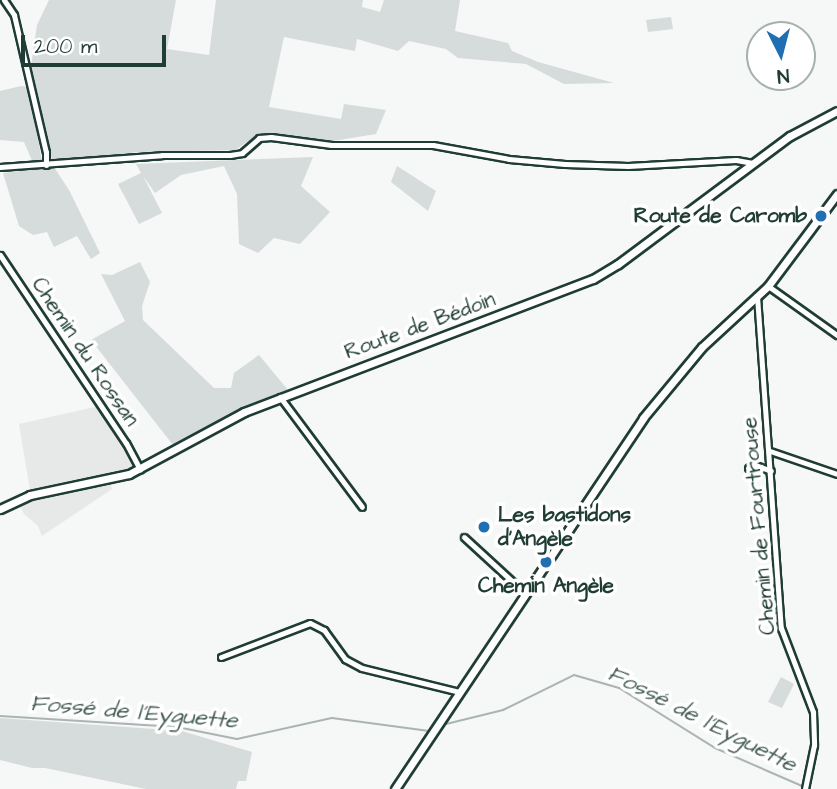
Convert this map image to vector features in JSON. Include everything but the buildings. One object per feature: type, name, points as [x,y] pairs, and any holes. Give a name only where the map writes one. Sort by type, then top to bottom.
[{"type":"main road","name":"Route de Bédoin","points":[[0,509],[30,495],[118,478],[140,469],[217,424],[280,397],[602,275],[753,163],[822,117],[837,113]]},
{"type":"main road","points":[[394,789],[656,401],[702,347],[768,286],[837,194]]},
{"type":"street","points":[[4,0],[13,15],[46,152],[46,165]]},
{"type":"street","points":[[0,167],[162,155],[230,155],[242,153],[259,138],[271,137],[338,145],[433,145],[554,164],[628,166],[736,160],[753,163]]},
{"type":"street","name":"Chemin du Rossan","points":[[0,256],[126,443],[140,469]]},
{"type":"street","points":[[768,286],[837,335]]},
{"type":"street","name":"Chemin de Fourtrouse","points":[[757,296],[781,628],[813,712],[814,745],[805,789]]},
{"type":"street","points":[[280,397],[362,507]]},
{"type":"street","points":[[770,451],[837,474]]},
{"type":"street","points":[[748,468],[753,464],[771,471]]},
{"type":"street","points":[[464,537],[525,593]]},
{"type":"street","points":[[221,657],[310,623],[324,630],[345,659],[362,668],[460,692]]},
{"type":"shaded area","points":[[49,0],[176,0],[167,49],[209,55],[216,0],[363,0],[362,7],[380,12],[384,0],[460,0],[455,31],[508,43],[512,51],[538,62],[614,83],[564,84],[526,64],[458,58],[446,49],[409,41],[398,51],[357,39],[355,51],[284,37],[269,107],[341,119],[344,104],[386,110],[376,134],[333,141],[259,134],[235,150],[137,152],[60,162],[52,160],[31,67],[37,25]]},
{"type":"shaded area","points":[[671,17],[673,29],[648,32],[646,20]]},
{"type":"shaded area","points":[[29,87],[42,162],[33,163],[24,142],[0,140],[0,91]]},
{"type":"shaded area","points":[[313,157],[301,186],[330,212],[300,244],[274,238],[258,253],[239,244],[237,194],[224,166],[181,175],[155,193],[143,176],[162,213],[139,224],[118,184],[141,173],[136,164]]},
{"type":"shaded area","points":[[397,166],[436,191],[428,211],[391,182]]},
{"type":"shaded area","points":[[54,167],[69,190],[100,253],[91,259],[77,236],[54,247],[47,232],[33,235],[19,226],[3,173]]},
{"type":"shaded area","points":[[140,262],[150,282],[142,306],[143,320],[214,388],[231,388],[234,373],[259,355],[288,390],[243,407],[173,445],[91,340],[125,321],[101,274],[112,275]]},
{"type":"shaded area","points":[[99,406],[133,465],[121,472],[84,481],[30,490],[19,424]]},
{"type":"shaded area","points":[[111,485],[112,489],[42,536],[38,526],[24,514],[20,506],[21,503],[48,495]]},
{"type":"shaded area","points":[[781,677],[794,684],[782,708],[768,702]]},
{"type":"shaded area","points":[[0,718],[182,731],[252,752],[246,781],[238,781],[236,789],[146,789],[0,760]]},
{"type":"waterway","name":"Fossé de l'Eyguette","points":[[442,725],[503,710],[574,675],[619,688],[715,748],[802,786]]},
{"type":"waterway","name":"Fossé de l'Eyguette","points":[[0,716],[177,727],[237,739],[332,718],[429,731]]},
{"type":"place","name":"Route de Caromb","points":[[821,216]]},
{"type":"place","name":"Les bastidons d'Angèle","points":[[484,527]]},
{"type":"place","name":"Chemin Angèle","points":[[546,562]]}]
